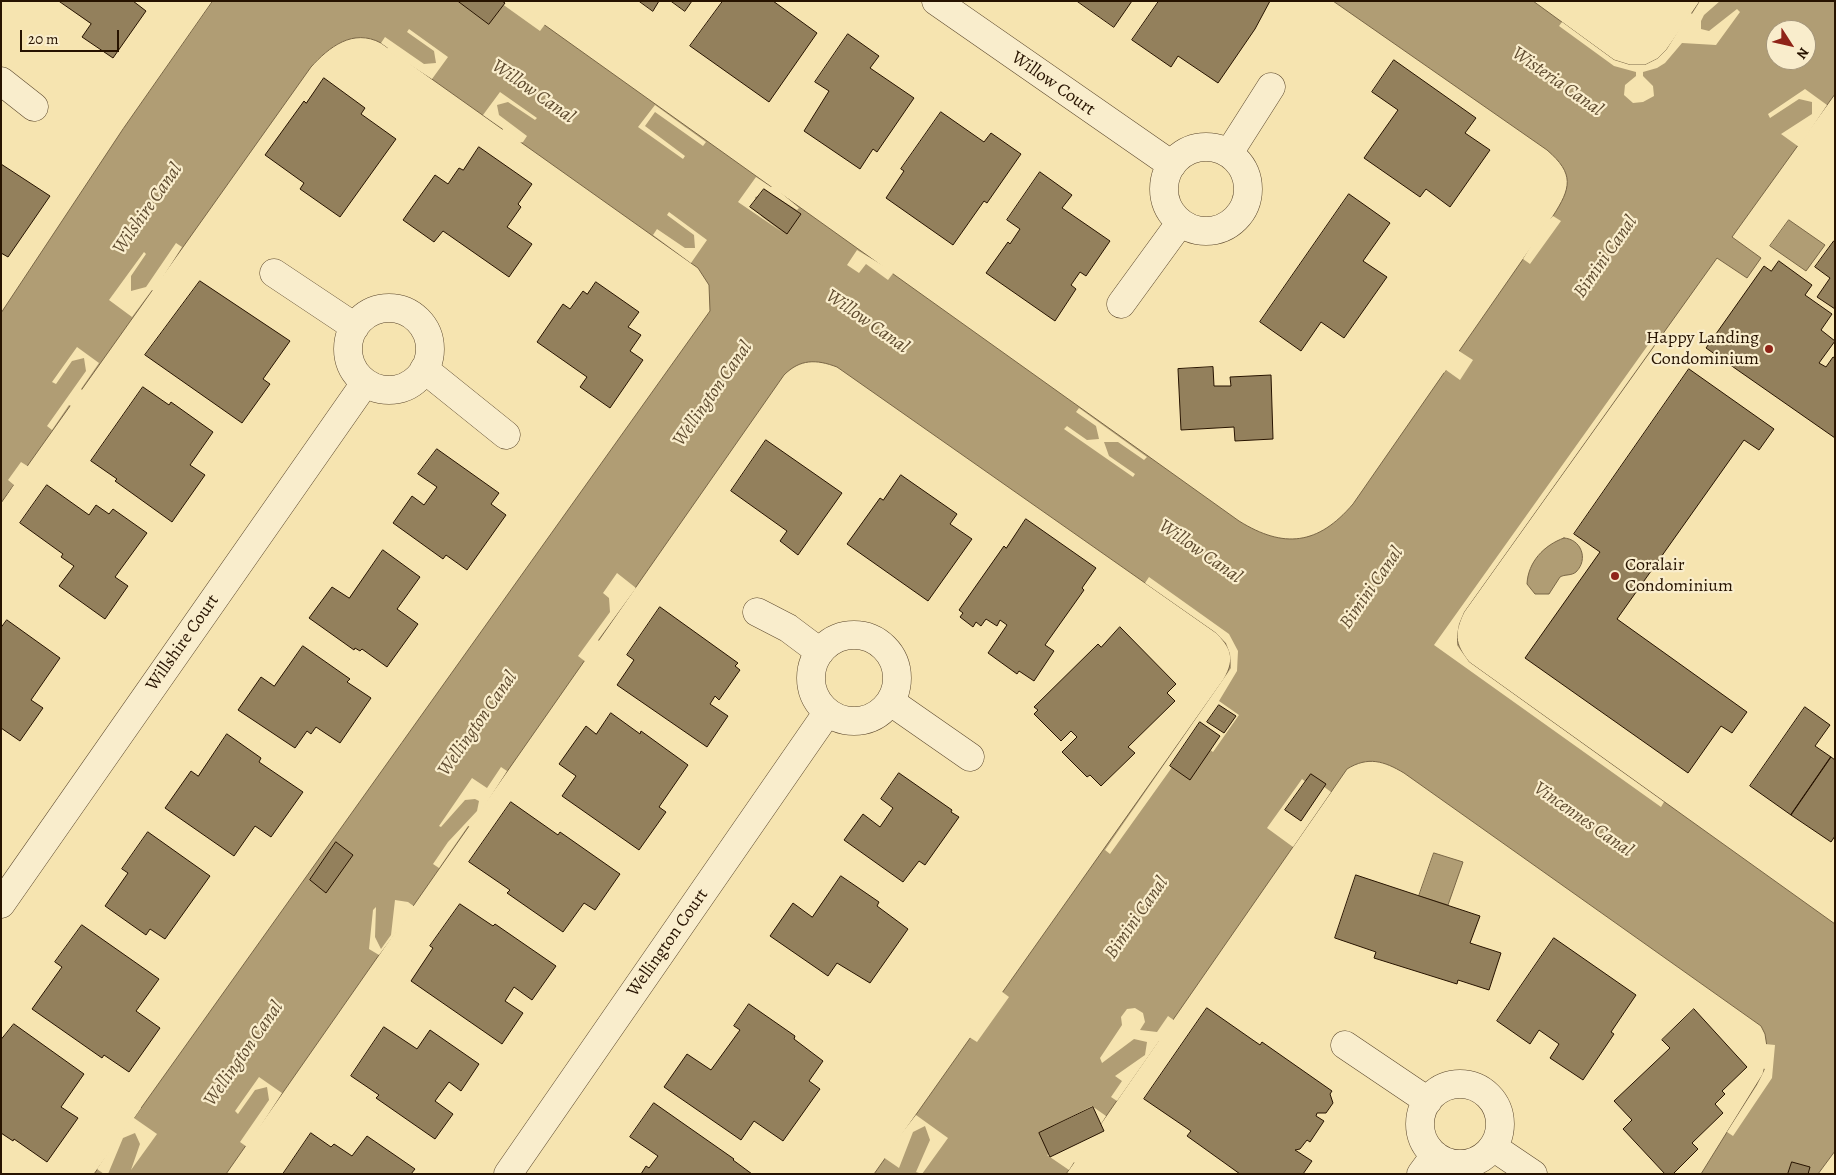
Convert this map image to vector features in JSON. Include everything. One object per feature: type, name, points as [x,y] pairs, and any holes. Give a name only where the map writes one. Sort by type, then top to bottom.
[{"type":"street","name":"Willow Court","points":[[936,1],[1172,165]]},
{"type":"street","points":[[1,81],[34,107]]},
{"type":"street","points":[[1229,153],[1271,87]]},
{"type":"street","points":[[1204,147],[1217,148],[1229,153],[1243,168],[1247,178],[1249,190],[1246,203],[1240,215],[1231,224],[1206,232],[1192,230],[1180,223],[1168,208],[1164,189],[1172,165],[1192,149],[1204,147]]},
{"type":"street","points":[[1121,304],[1180,223]]},
{"type":"street","points":[[274,273],[355,327]]},
{"type":"street","points":[[386,308],[400,310],[412,315],[423,326],[429,339],[429,353],[424,369],[418,378],[406,387],[392,390],[378,389],[365,383],[355,373],[349,360],[348,346],[355,327],[360,320],[372,312],[386,308]]},
{"type":"street","points":[[424,369],[506,435]]},
{"type":"street","name":"Willshire Court","points":[[1,904],[365,383]]},
{"type":"street","points":[[757,612],[788,628],[820,652]]},
{"type":"street","points":[[857,635],[872,638],[884,646],[894,658],[898,673],[897,688],[891,702],[881,713],[867,720],[852,722],[837,719],[827,713],[816,698],[811,684],[812,668],[820,652],[829,643],[842,636],[857,635]]},
{"type":"street","points":[[891,702],[970,757]]},
{"type":"street","name":"Wellington Court","points":[[508,1174],[827,713]]},
{"type":"street","points":[[1346,1045],[1428,1101]]},
{"type":"street","points":[[1460,1084],[1474,1086],[1486,1093],[1495,1104],[1500,1117],[1500,1131],[1493,1147],[1474,1162],[1428,1164],[1426,1145],[1421,1132],[1421,1118],[1428,1101],[1446,1087],[1460,1084]]},
{"type":"street","points":[[1493,1147],[1533,1174]]},
{"type":"water","points":[[213,1],[511,1],[1239,521],[1271,536],[1286,539],[1300,538],[1313,535],[1327,528],[1353,504],[1553,216],[1564,197],[1567,182],[1562,166],[1547,150],[1333,1],[1533,1],[1614,60],[1630,65],[1645,65],[1657,59],[1667,49],[1700,1],[1835,1],[1835,94],[1732,237],[1761,258],[1747,278],[1717,258],[1464,612],[1458,626],[1457,638],[1460,649],[1469,662],[1835,924],[1835,1151],[1818,1174],[1701,1174],[1763,1074],[1768,1053],[1765,1034],[1761,1026],[1404,773],[1390,765],[1369,761],[1347,769],[1066,1174],[874,1174],[1224,679],[1231,659],[1228,648],[1215,632],[837,367],[809,362],[796,366],[784,375],[226,1174],[94,1174],[710,311],[709,285],[698,268],[381,43],[361,38],[342,42],[311,67],[1,503],[1,313],[123,129]]},
{"type":"water","points":[[1789,220],[1825,245],[1806,271],[1770,246]]},
{"type":"water","points":[[1564,538],[1570,539],[1579,546],[1582,556],[1580,567],[1570,575],[1560,577],[1549,594],[1535,594],[1527,584],[1530,569],[1538,555],[1550,545]]},
{"type":"water","points":[[1434,853],[1463,862],[1448,905],[1419,896]]},
{"type":"pier","points":[[498,1],[515,1],[546,23],[540,31]]},
{"type":"pier","points":[[1700,1],[1720,1],[1704,15],[1701,21],[1701,29],[1709,31],[1737,9],[1740,12],[1716,45],[1682,43],[1665,63],[1657,68],[1643,72],[1643,76],[1653,86],[1654,96],[1643,102],[1633,103],[1624,95],[1625,85],[1636,76],[1636,72],[1614,66],[1559,26],[1562,22],[1614,60],[1630,65],[1645,65],[1657,59],[1667,49],[1690,12],[1692,14]]},
{"type":"pier","points":[[409,29],[448,57],[432,79],[387,50],[388,48],[381,43],[385,37],[424,64],[436,63],[434,51],[407,32]]},
{"type":"pier","points":[[1805,89],[1827,105],[1799,147],[1781,134],[1812,114],[1812,102],[1799,99],[1770,118],[1768,114]]},
{"type":"pier","points":[[500,92],[537,118],[535,120],[508,102],[497,105],[499,115],[527,136],[523,142],[519,143],[483,115]]},
{"type":"pier","points":[[655,105],[706,142],[703,146],[655,112],[645,126],[685,156],[683,159],[638,127]]},
{"type":"pier","points":[[756,177],[771,187],[773,186],[799,208],[797,210],[775,196],[766,194],[755,197],[761,216],[782,232],[738,202]]},
{"type":"pier","points":[[669,212],[707,240],[691,263],[653,235],[657,229],[685,248],[695,248],[694,235],[667,215]]},
{"type":"pier","points":[[1553,216],[1561,221],[1530,264],[1523,259],[1548,218],[1550,219]]},
{"type":"pier","points":[[176,243],[182,247],[154,291],[152,290],[132,317],[109,300],[144,252],[146,254],[131,276],[131,291],[146,287]]},
{"type":"pier","points":[[857,250],[894,272],[888,280],[866,264],[859,273],[847,265]]},
{"type":"pier","points":[[1658,331],[1662,334],[1464,612],[1459,624],[1457,645],[1469,662],[1664,802],[1661,807],[1434,645]]},
{"type":"pier","points":[[77,347],[99,363],[81,389],[83,391],[71,406],[69,405],[52,430],[47,426],[86,371],[84,358],[72,361],[56,384],[52,382]]},
{"type":"pier","points":[[1459,347],[1459,351],[1473,360],[1460,380],[1446,370],[1444,373],[1442,371]]},
{"type":"pier","points":[[1079,408],[1147,457],[1144,460],[1118,442],[1104,442],[1109,456],[1135,474],[1133,477],[1064,429],[1067,426],[1087,440],[1099,439],[1096,426],[1076,412]]},
{"type":"pier","points":[[21,462],[29,467],[1,505],[14,485],[8,480]]},
{"type":"pier","points":[[617,573],[636,588],[598,640],[600,642],[586,662],[578,656],[610,612],[609,598],[603,593]]},
{"type":"pier","points":[[1149,577],[1229,634],[1238,651],[1237,671],[1219,701],[1239,715],[1213,752],[1193,738],[1110,854],[1105,850],[1231,668],[1230,654],[1226,643],[1215,632],[1145,583]]},
{"type":"pier","points":[[501,767],[507,771],[471,827],[468,826],[439,868],[433,864],[448,842],[477,811],[479,801],[475,799],[465,800],[441,827],[439,826],[472,778],[487,788]]},
{"type":"pier","points":[[1302,779],[1307,783],[1323,786],[1331,792],[1293,847],[1267,828]]},
{"type":"pier","points":[[395,900],[408,902],[415,907],[379,955],[369,949],[373,910],[376,907],[375,937],[381,949],[391,935]]},
{"type":"pier","points":[[1001,991],[1009,997],[977,1042],[969,1037]]},
{"type":"pier","points":[[1135,1008],[1143,1013],[1145,1022],[1140,1030],[1157,1032],[1168,1016],[1175,1021],[1117,1101],[1111,1097],[1122,1081],[1115,1076],[1145,1055],[1147,1042],[1134,1039],[1102,1063],[1100,1058],[1122,1025],[1121,1017],[1127,1009]]},
{"type":"pier","points":[[1765,1044],[1775,1045],[1772,1078],[1733,1136],[1727,1132],[1765,1069],[1762,1068]]},
{"type":"pier","points":[[259,1077],[282,1093],[247,1147],[240,1142],[269,1100],[267,1087],[255,1090],[238,1114],[235,1111]]},
{"type":"pier","points":[[139,1106],[141,1108],[134,1118],[157,1134],[131,1170],[140,1144],[135,1133],[123,1138],[108,1174],[104,1174],[97,1169]]},
{"type":"pier","points":[[1092,1106],[1106,1116],[1076,1164],[1074,1162],[1069,1170],[1047,1155],[1085,1138],[1055,1130],[1053,1126]]},
{"type":"pier","points":[[916,1115],[948,1138],[922,1174],[916,1172],[930,1140],[925,1126],[913,1132],[899,1168],[883,1157]]},
{"type":"building","points":[[59,1],[133,1],[146,11],[113,58],[82,37],[91,24]]},
{"type":"building","points":[[458,1],[502,1],[505,3],[489,24]]},
{"type":"building","points":[[639,1],[659,1],[653,11]]},
{"type":"building","points":[[671,1],[692,1],[685,11]]},
{"type":"building","points":[[723,1],[773,1],[817,33],[769,102],[690,46]]},
{"type":"building","points":[[1077,1],[1132,1],[1114,27]]},
{"type":"building","points":[[1159,1],[1270,1],[1255,29],[1218,83],[1178,56],[1171,67],[1132,40]]},
{"type":"building","points":[[848,34],[879,56],[870,68],[914,98],[877,152],[873,149],[860,169],[804,131],[829,91],[815,82]]},
{"type":"building","points":[[1394,60],[1476,118],[1465,133],[1490,150],[1450,207],[1426,189],[1420,197],[1364,158],[1398,110],[1372,92]]},
{"type":"building","points":[[324,78],[365,108],[361,114],[396,139],[340,217],[300,189],[304,183],[265,155],[304,101],[306,103]]},
{"type":"building","points":[[941,112],[984,142],[991,133],[1021,154],[987,203],[984,201],[953,245],[886,198],[904,171],[901,169]]},
{"type":"building","points":[[479,147],[532,184],[518,204],[521,207],[507,227],[532,244],[509,277],[443,231],[434,242],[403,220],[435,175],[448,184],[459,168],[463,170]]},
{"type":"building","points":[[1,164],[50,196],[8,257],[1,253]]},
{"type":"building","points":[[1040,172],[1072,195],[1062,208],[1110,241],[1086,276],[1080,272],[1071,285],[1076,289],[1055,321],[986,273],[1008,242],[1010,244],[1020,229],[1007,220]]},
{"type":"building","points":[[764,189],[801,214],[787,234],[750,207]]},
{"type":"building","points":[[1349,194],[1390,223],[1363,261],[1387,277],[1344,338],[1321,322],[1301,351],[1260,322]]},
{"type":"building","points":[[1834,241],[1835,309],[1817,297],[1830,278],[1815,267]]},
{"type":"building","name":"Happy Landing Condominium","points":[[1779,261],[1812,285],[1805,295],[1832,314],[1821,330],[1835,341],[1819,363],[1826,367],[1833,357],[1835,358],[1835,438],[1706,348],[1764,266],[1771,271]]},
{"type":"building","points":[[200,281],[290,341],[263,379],[270,384],[242,423],[145,355]]},
{"type":"building","points":[[596,282],[639,312],[628,327],[641,335],[630,351],[643,360],[610,408],[580,387],[587,377],[537,342],[563,304],[570,309],[583,291],[587,294]]},
{"type":"building","points":[[1213,367],[1214,386],[1231,386],[1230,377],[1271,375],[1273,439],[1235,441],[1234,427],[1181,430],[1178,369]]},
{"type":"building","name":"Coralair Condominium","points":[[1689,369],[1774,429],[1759,450],[1744,440],[1617,619],[1747,712],[1732,733],[1721,726],[1688,773],[1525,658],[1600,552],[1574,534]]},
{"type":"building","points":[[143,387],[169,405],[171,402],[213,432],[190,465],[205,475],[172,522],[115,481],[117,479],[91,461]]},
{"type":"building","points":[[766,440],[842,493],[798,555],[780,541],[787,531],[731,491]]},
{"type":"building","points":[[437,449],[499,493],[491,504],[506,515],[467,570],[446,555],[443,559],[393,523],[412,496],[424,505],[437,487],[418,474]]},
{"type":"building","points":[[901,475],[957,514],[950,524],[972,539],[928,601],[847,544],[880,498],[883,500]]},
{"type":"building","points":[[47,485],[89,515],[96,505],[109,514],[113,509],[147,533],[115,577],[128,586],[105,619],[59,586],[74,566],[61,557],[63,554],[20,523]]},
{"type":"building","points":[[1026,519],[1096,568],[1082,588],[1084,590],[1045,645],[1054,651],[1034,681],[1019,671],[1017,674],[988,653],[1007,625],[1000,620],[997,626],[986,619],[981,626],[976,622],[973,627],[960,617],[963,613],[959,610],[1004,546],[1006,548]]},
{"type":"building","points":[[383,550],[420,577],[397,609],[418,624],[387,667],[362,649],[360,651],[355,648],[354,650],[309,618],[332,587],[349,598]]},
{"type":"building","points":[[660,607],[738,663],[735,666],[740,670],[719,700],[715,696],[710,704],[728,716],[707,747],[617,685],[634,660],[627,655]]},
{"type":"building","points":[[7,620],[60,658],[31,700],[43,708],[20,741],[1,728],[1,628]]},
{"type":"building","points":[[1120,627],[1176,684],[1167,693],[1175,701],[1128,747],[1135,753],[1101,786],[1090,775],[1087,777],[1062,752],[1077,737],[1071,731],[1061,741],[1034,714],[1038,710],[1034,707],[1098,644],[1101,647]]},
{"type":"building","points":[[303,646],[350,679],[347,682],[371,698],[340,743],[316,727],[311,734],[307,731],[295,748],[238,710],[261,677],[274,686]]},
{"type":"building","points":[[1219,705],[1236,716],[1224,733],[1207,722]]},
{"type":"building","points":[[1805,707],[1830,725],[1815,746],[1831,757],[1791,815],[1750,786]]},
{"type":"building","points":[[611,713],[640,734],[641,731],[688,765],[659,807],[666,812],[639,850],[562,796],[576,776],[559,764],[586,726],[596,734]]},
{"type":"building","points":[[1200,722],[1220,736],[1190,780],[1170,766]]},
{"type":"building","points":[[227,734],[261,758],[259,762],[303,792],[271,837],[255,826],[234,856],[165,808],[191,771],[198,776]]},
{"type":"building","points":[[1831,757],[1835,760],[1835,836],[1831,842],[1791,815]]},
{"type":"building","points":[[899,773],[952,810],[951,812],[959,817],[925,865],[919,861],[903,882],[844,840],[863,814],[880,827],[893,808],[881,799]]},
{"type":"building","points":[[1311,774],[1326,784],[1301,821],[1285,810]]},
{"type":"building","points":[[511,802],[558,835],[560,832],[620,874],[595,910],[584,903],[563,932],[507,893],[510,890],[469,862]]},
{"type":"building","points":[[148,832],[210,876],[165,939],[150,929],[146,935],[105,906],[128,873],[122,869]]},
{"type":"building","points":[[336,842],[353,855],[326,893],[310,880]]},
{"type":"building","points":[[1356,875],[1480,916],[1470,943],[1501,953],[1489,990],[1458,980],[1457,984],[1374,958],[1376,952],[1335,938]]},
{"type":"building","points":[[841,876],[879,902],[877,906],[908,929],[870,983],[837,963],[828,976],[770,936],[793,903],[812,917]]},
{"type":"building","points":[[460,904],[493,926],[495,924],[556,966],[532,1000],[514,987],[505,1001],[523,1013],[502,1044],[411,981],[433,948],[430,946]]},
{"type":"building","points":[[82,925],[159,979],[136,1011],[160,1028],[129,1072],[104,1055],[102,1058],[32,1009],[62,967],[55,962]]},
{"type":"building","points":[[1554,938],[1636,995],[1611,1032],[1614,1034],[1583,1080],[1550,1058],[1559,1044],[1539,1030],[1530,1044],[1497,1021]]},
{"type":"building","points":[[749,1004],[795,1036],[794,1039],[823,1061],[809,1081],[820,1089],[783,1141],[754,1121],[741,1140],[664,1087],[687,1054],[711,1070],[740,1030],[734,1026]]},
{"type":"building","points":[[1207,1008],[1260,1045],[1262,1042],[1332,1091],[1330,1094],[1333,1103],[1326,1113],[1317,1113],[1316,1116],[1324,1121],[1310,1142],[1307,1140],[1300,1149],[1295,1150],[1312,1161],[1303,1174],[1240,1174],[1187,1136],[1191,1131],[1144,1099]]},
{"type":"building","points":[[1694,1009],[1747,1067],[1722,1091],[1725,1094],[1715,1104],[1723,1113],[1692,1143],[1698,1149],[1673,1174],[1665,1174],[1623,1129],[1632,1120],[1614,1101],[1670,1048],[1662,1040]]},
{"type":"building","points":[[14,1024],[84,1074],[61,1107],[78,1118],[47,1162],[14,1139],[13,1141],[1,1133],[1,1040]]},
{"type":"building","points":[[384,1027],[417,1049],[430,1030],[479,1064],[461,1091],[449,1082],[435,1101],[453,1114],[435,1139],[376,1098],[379,1095],[351,1076]]},
{"type":"building","points":[[654,1103],[734,1159],[752,1174],[641,1174],[646,1166],[649,1168],[658,1156],[630,1137]]},
{"type":"building","points":[[1093,1107],[1104,1131],[1050,1157],[1039,1133]]},
{"type":"building","points":[[311,1133],[331,1147],[334,1144],[352,1156],[367,1136],[415,1169],[411,1174],[283,1174]]},
{"type":"building","points":[[1792,1162],[1810,1167],[1808,1174],[1788,1174]]},
{"type":"place","name":"Happy Landing Condominium","points":[[1769,349]]},
{"type":"place","name":"Coralair Condominium","points":[[1615,576]]},
{"type":"water label","name":"Wisteria Canal","points":[[1557,82]]},
{"type":"water label","name":"Willow Canal","points":[[533,92]]},
{"type":"water label","name":"Wilshire Canal","points":[[148,209]]},
{"type":"water label","name":"Bimini Canal","points":[[1606,257]]},
{"type":"water label","name":"Willow Canal","points":[[867,322]]},
{"type":"water label","name":"Wellington Canal","points":[[713,394]]},
{"type":"water label","name":"Willow Canal","points":[[1200,552]]},
{"type":"water label","name":"Bimini Canal","points":[[1372,588]]},
{"type":"water label","name":"Wellington Canal","points":[[478,724]]},
{"type":"water label","name":"Vincennes Canal","points":[[1583,820]]},
{"type":"water label","name":"Bimini Canal","points":[[1137,918]]},
{"type":"water label","name":"Wellington Canal","points":[[244,1054]]}]
